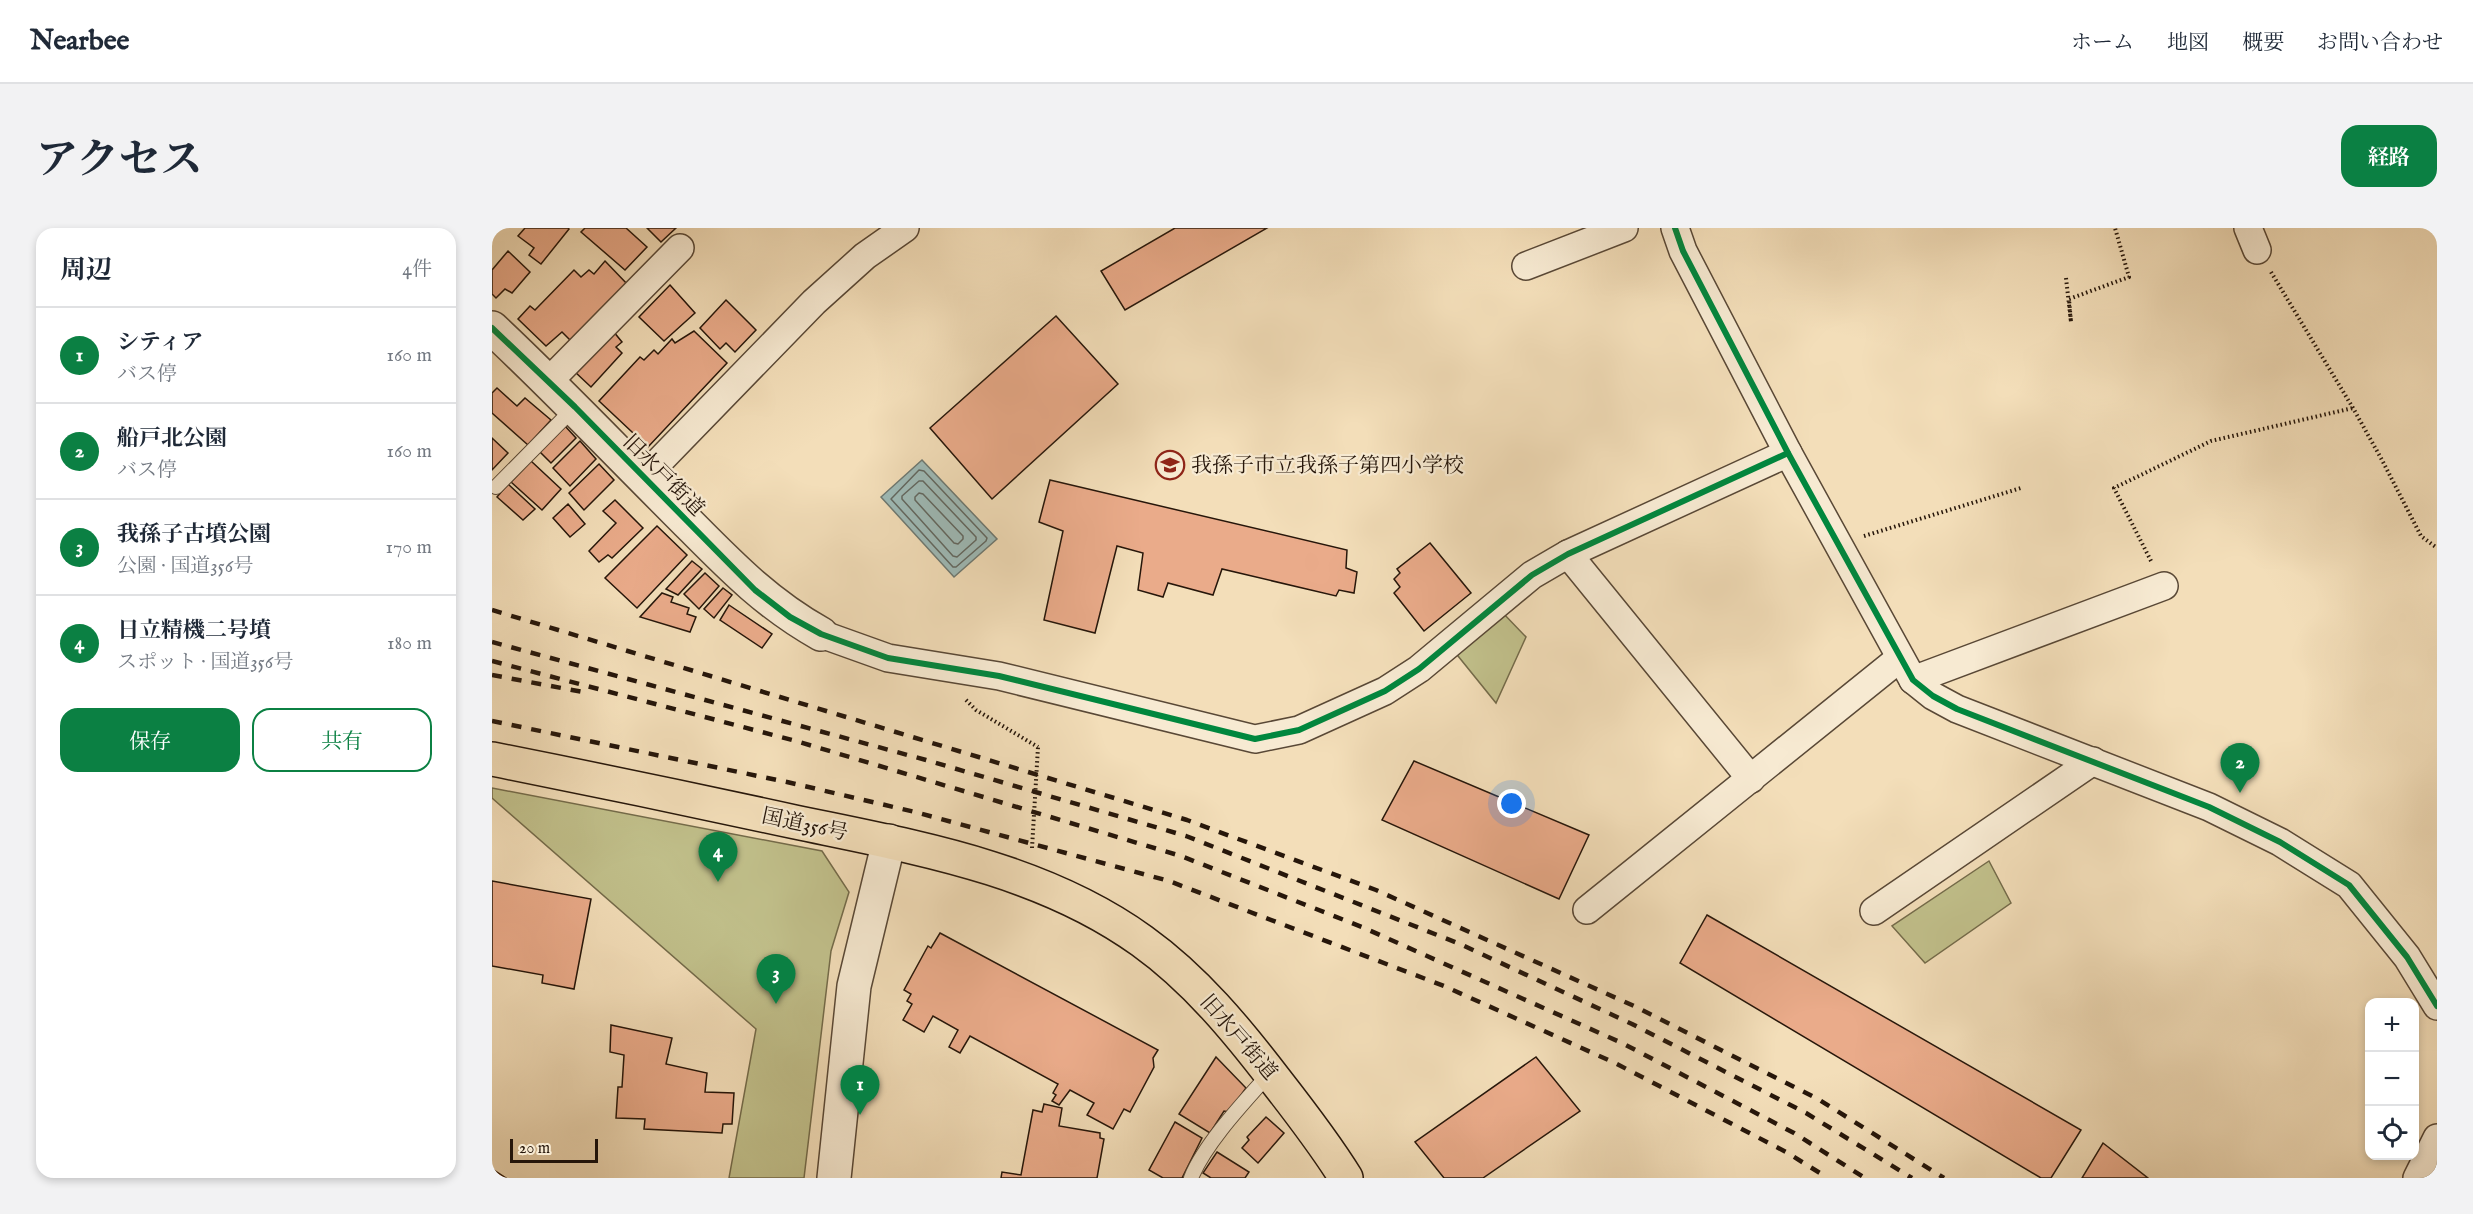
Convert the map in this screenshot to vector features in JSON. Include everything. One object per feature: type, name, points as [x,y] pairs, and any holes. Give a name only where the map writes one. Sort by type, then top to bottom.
[{"type":"highway","name":"国道356号","points":[[492,759],[889,841],[955,857],[1064,895],[1108,919]]},
{"type":"highway","name":"旧水戸街道","points":[[1108,919],[1143,941],[1216,1007],[1325,1143],[1346,1178]]},
{"type":"street","points":[[643,478],[814,302],[865,256],[905,228]]},
{"type":"street","points":[[1526,266],[1624,228]]},
{"type":"street","points":[[1675,228],[1683,251],[1788,453],[1907,669],[1934,696],[1957,709],[2209,807],[2280,842],[2349,885],[2407,957],[2437,1006]]},
{"type":"street","points":[[549,381],[680,248]]},
{"type":"street","name":"旧水戸街道","points":[[492,328],[549,381],[755,590],[790,616],[821,634]]},
{"type":"street","points":[[821,634],[888,658],[999,676],[1254,739],[1299,730],[1385,691],[1419,669],[1532,575],[1568,554],[1788,453]]},
{"type":"street","points":[[1568,554],[1751,779]]},
{"type":"street","points":[[1587,910],[1751,779],[1907,669],[2164,586]]},
{"type":"street","points":[[1874,911],[2093,761]]},
{"type":"street","points":[[834,1178],[854,986],[889,841]]},
{"type":"street","points":[[2417,1178],[2437,1138]]},
{"type":"lane","points":[[496,487],[575,407]]},
{"type":"lane","points":[[1191,1178],[1234,1114],[1270,1073]]},
{"type":"path","points":[[2067,278],[2071,322],[2069,299],[2128,276],[2115,228]]},
{"type":"path","points":[[2253,239],[2353,408],[2421,536],[2437,548]]},
{"type":"path","points":[[2164,586],[2114,488],[2211,441],[2353,408]]},
{"type":"path","points":[[1838,544],[2021,488]]},
{"type":"path","points":[[976,710],[1038,747],[1032,848]]},
{"type":"shaded area","points":[[1501,611],[1526,637],[1496,703],[1454,651]]},
{"type":"shaded area","points":[[492,788],[822,851],[849,892],[831,951],[804,1178],[729,1178],[756,1029],[492,798]]},
{"type":"shaded area","points":[[1989,861],[2011,903],[1925,963],[1892,926]]},
{"type":"water","points":[[922,460],[997,539],[954,577],[881,497]]},
{"type":"building","points":[[525,228],[569,229],[541,264],[529,255],[534,248],[518,236]]},
{"type":"building","points":[[585,228],[626,228],[647,247],[625,270],[581,232]]},
{"type":"building","points":[[647,228],[676,228],[661,242]]},
{"type":"building","points":[[1175,228],[1267,228],[1125,310],[1101,271]]},
{"type":"building","points":[[508,251],[530,272],[512,293],[505,289],[496,298],[492,294],[492,270]]},
{"type":"building","points":[[605,261],[629,286],[572,342],[562,332],[546,346],[518,319],[530,306],[535,310],[574,270],[581,277],[589,270],[594,274]]},
{"type":"building","points":[[670,285],[695,313],[664,341],[639,317]]},
{"type":"building","points":[[726,300],[756,330],[735,352],[726,343],[720,349],[700,328]]},
{"type":"building","points":[[1056,316],[1118,384],[992,499],[930,428]]},
{"type":"building","points":[[613,331],[622,342],[616,347],[622,353],[591,387],[574,371]]},
{"type":"building","points":[[694,331],[727,363],[648,447],[599,401],[640,357],[644,360],[654,350],[658,354],[672,339],[675,343]]},
{"type":"building","points":[[497,388],[517,406],[525,398],[551,420],[528,445],[492,413],[492,393]]},
{"type":"building","points":[[565,426],[576,438],[551,463],[539,451]]},
{"type":"building","points":[[492,438],[508,453],[492,470]]},
{"type":"building","points":[[580,441],[596,459],[570,486],[553,468]]},
{"type":"building","points":[[531,461],[561,489],[542,510],[511,482]]},
{"type":"building","points":[[599,464],[614,480],[584,510],[569,493]]},
{"type":"building","points":[[1050,480],[1347,550],[1346,568],[1357,572],[1354,593],[1339,590],[1336,596],[1222,569],[1213,595],[1168,583],[1163,597],[1138,590],[1143,553],[1117,546],[1095,633],[1044,620],[1063,531],[1039,522]]},
{"type":"building","points":[[508,484],[535,509],[523,520],[497,497]]},
{"type":"building","points":[[615,500],[643,528],[612,558],[608,555],[599,562],[589,551],[616,523],[603,511]]},
{"type":"building","points":[[568,504],[585,524],[570,537],[553,518]]},
{"type":"building","points":[[657,526],[687,555],[637,608],[605,578]]},
{"type":"building","points":[[1430,543],[1471,593],[1424,631],[1394,593],[1400,587],[1394,579],[1400,573],[1397,569]]},
{"type":"building","points":[[692,561],[702,569],[678,595],[666,589]]},
{"type":"building","points":[[705,573],[719,586],[699,609],[684,594]]},
{"type":"building","points":[[723,588],[732,595],[714,618],[704,609]]},
{"type":"building","points":[[662,593],[673,597],[671,602],[689,608],[687,614],[696,617],[690,632],[640,617]]},
{"type":"building","points":[[729,605],[772,634],[762,648],[720,620]]},
{"type":"building","points":[[1414,761],[1589,835],[1559,899],[1382,820]]},
{"type":"building","points":[[492,881],[591,899],[574,989],[542,983],[543,975],[492,966]]},
{"type":"building","points":[[1707,915],[2081,1130],[2051,1178],[2041,1178],[1680,963]]},
{"type":"building","points":[[940,933],[1158,1050],[1153,1058],[1154,1067],[1130,1112],[1124,1109],[1113,1129],[1087,1115],[1094,1103],[1070,1090],[1059,1105],[1052,1101],[1058,1084],[970,1036],[960,1053],[949,1047],[958,1030],[933,1016],[924,1032],[903,1020],[912,1004],[907,1001],[911,994],[904,990],[928,946],[931,948]]},
{"type":"building","points":[[611,1025],[672,1038],[666,1064],[707,1073],[705,1092],[734,1093],[732,1124],[723,1124],[722,1133],[644,1129],[645,1119],[616,1118],[618,1087],[622,1087],[624,1055],[610,1052]]},
{"type":"building","points":[[1216,1057],[1246,1088],[1229,1112],[1224,1111],[1210,1133],[1179,1114]]},
{"type":"building","points":[[1536,1057],[1580,1111],[1483,1178],[1444,1178],[1415,1142]]},
{"type":"building","points":[[1044,1104],[1062,1108],[1059,1126],[1100,1133],[1100,1138],[1104,1139],[1097,1178],[1001,1178],[1002,1172],[1021,1175],[1033,1110],[1042,1112]]},
{"type":"building","points":[[1266,1117],[1284,1133],[1258,1163],[1242,1148],[1249,1140],[1247,1137]]},
{"type":"building","points":[[1175,1122],[1202,1138],[1182,1178],[1163,1178],[1149,1170]]},
{"type":"building","points":[[2103,1143],[2148,1178],[2082,1178]]},
{"type":"building","points":[[1217,1152],[1249,1172],[1245,1178],[1211,1178],[1203,1173]]},
{"type":"building","points":[[492,1169],[506,1178],[492,1178]]},
{"type":"railway","points":[[492,610],[1187,820],[1376,890],[1634,1006],[1818,1099],[1944,1178]]},
{"type":"railway","points":[[492,642],[926,760],[1186,836],[1460,944],[1632,1024],[1806,1113],[1912,1178]]},
{"type":"railway","points":[[492,661],[796,741],[1181,856],[1362,927],[1622,1043],[1794,1133],[1865,1178]]},
{"type":"railway","points":[[492,675],[583,692]]},
{"type":"railway","points":[[492,721],[787,782],[915,812],[1169,881],[1444,986],[1615,1063],[1786,1152],[1828,1178]]},
{"type":"cycle path","points":[[1675,228],[1683,251],[1788,453],[1913,680],[1933,696],[1957,709],[2209,807],[2280,842],[2349,885],[2407,957],[2437,1006]]},
{"type":"cycle path","points":[[492,328],[575,407],[755,590],[790,617],[821,634],[888,658],[999,676],[1255,739],[1299,730],[1385,691],[1419,669],[1532,575],[1568,554],[1788,453]]},
{"type":"place","name":"我孫子市立我孫子第四小学校","points":[[1170,465]]},
{"type":"place","name":"船戸北公園","points":[[2240,793]]},
{"type":"place","name":"日立精機二号墳","points":[[718,882]]},
{"type":"place","name":"我孫子古墳公園","points":[[776,1004]]},
{"type":"place","name":"シティア","points":[[860,1115]]}]
